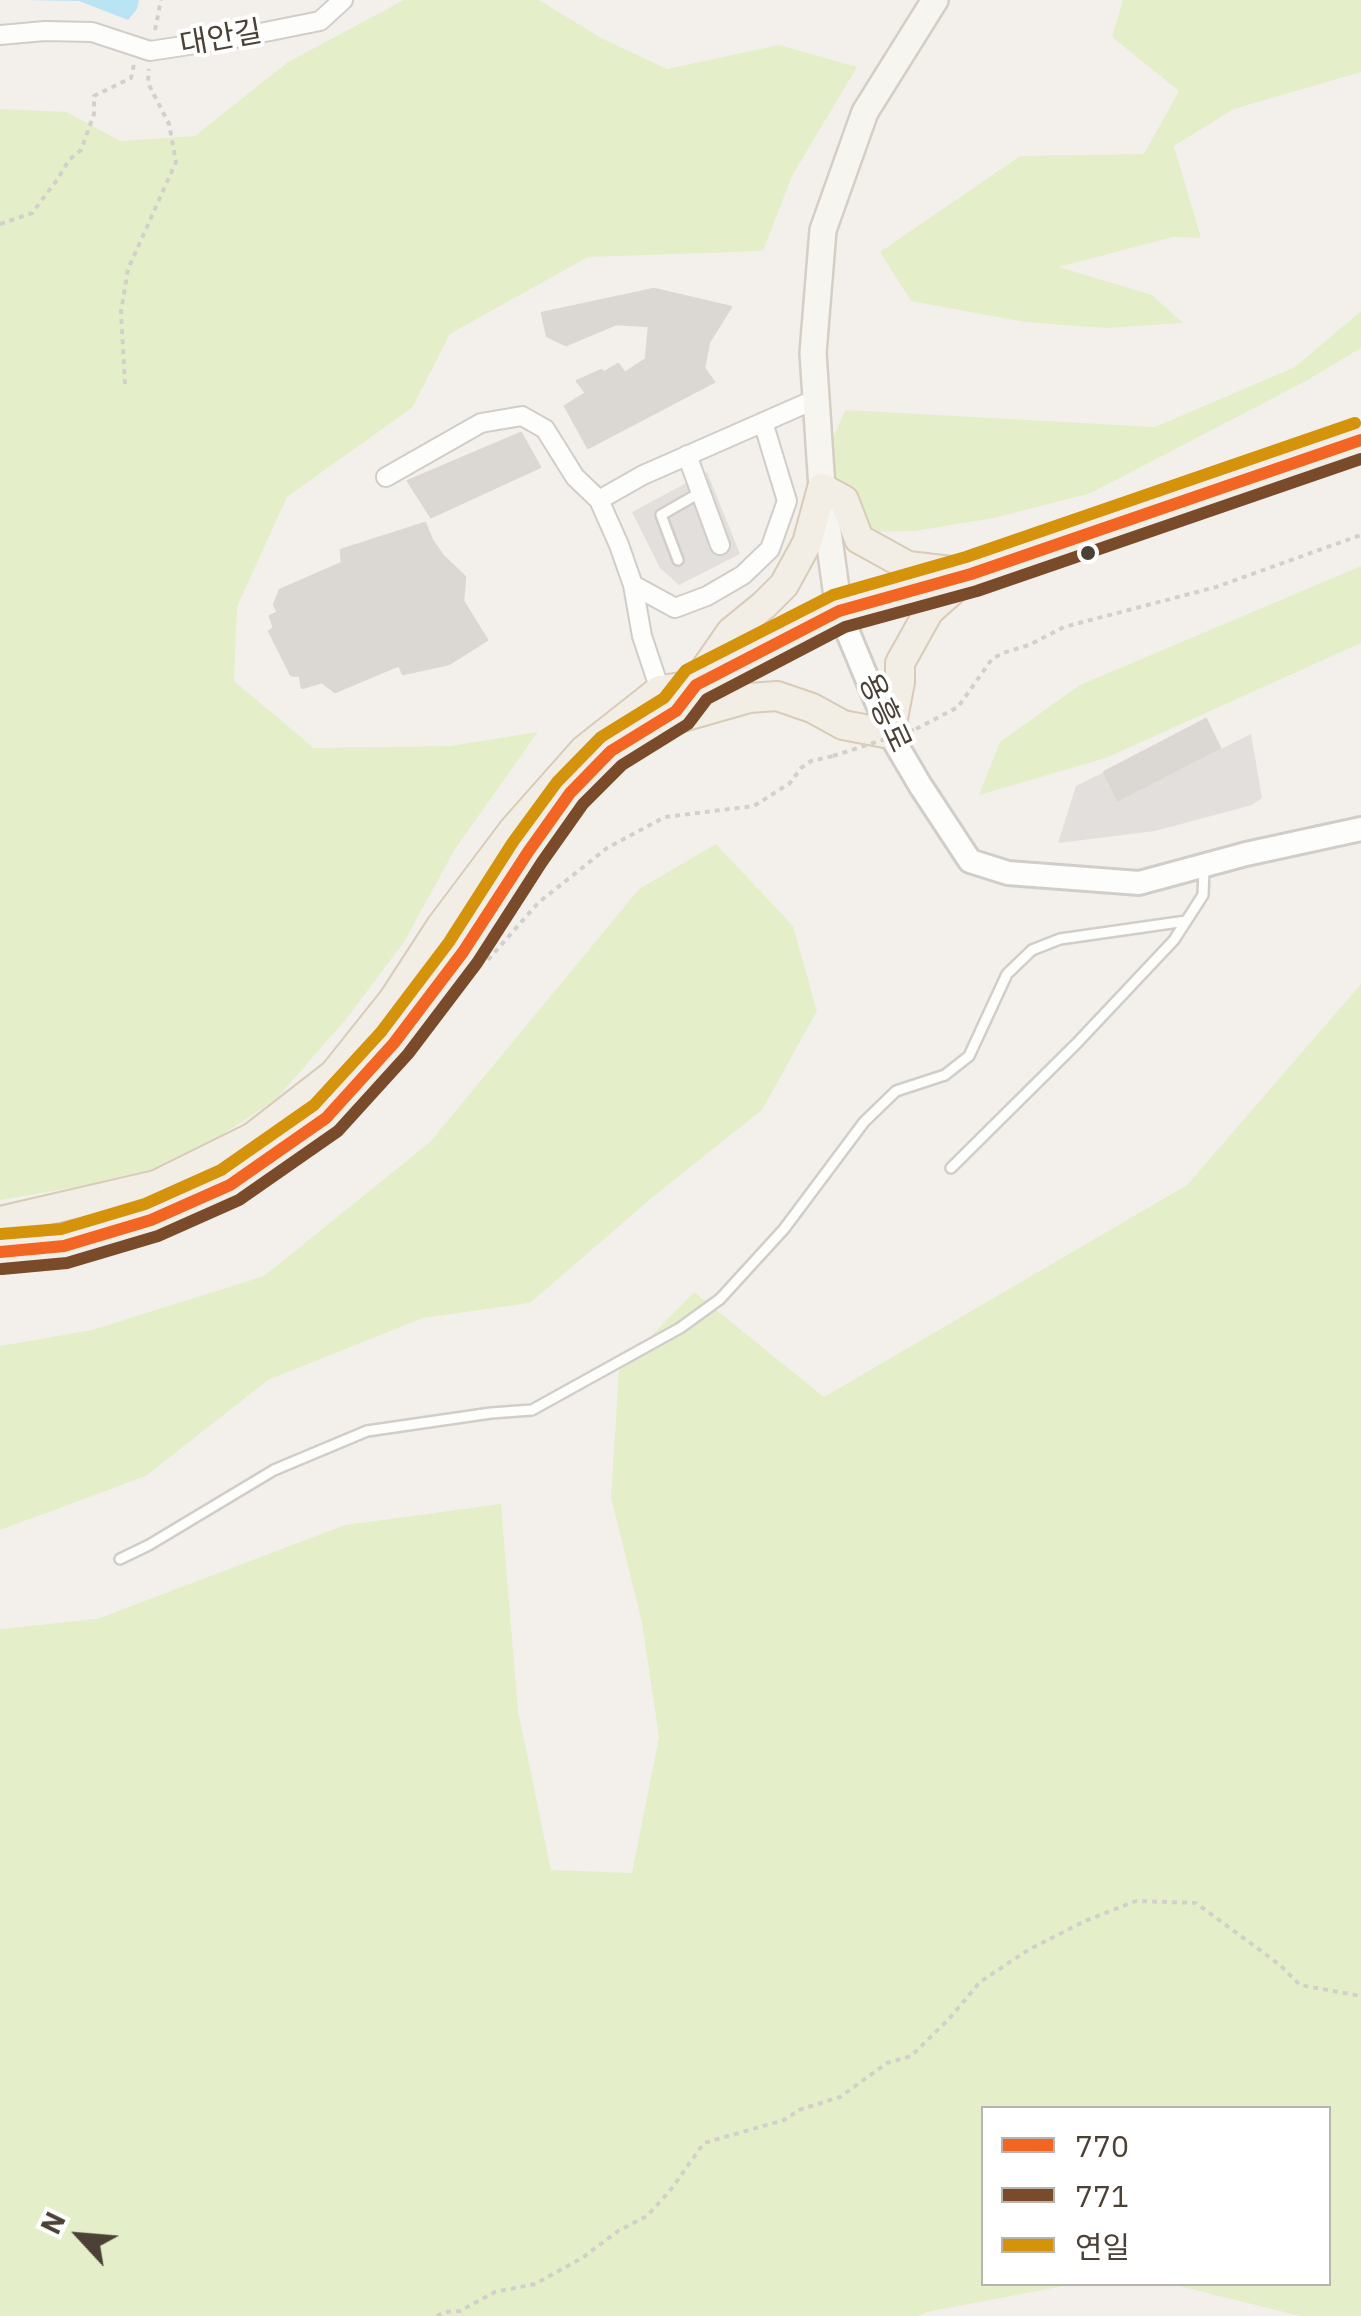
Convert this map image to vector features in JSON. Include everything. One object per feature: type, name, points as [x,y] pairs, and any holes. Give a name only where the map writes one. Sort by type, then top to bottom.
[{"type":"main road","name":"용흥로","points":[[840,611],[822,488],[812,352],[823,230],[865,112],[935,0]]},
{"type":"main road","points":[[0,1221],[156,1185],[254,1137],[334,1074],[394,1000],[441,926],[514,829],[584,750],[660,690],[696,685],[840,611],[970,574],[1361,440]]},
{"type":"main road","points":[[0,1252],[64,1246],[150,1220],[230,1184],[326,1118],[394,1043],[463,952],[570,793],[610,751],[676,711],[731,632],[784,585],[807,543],[822,488],[844,500],[859,539],[908,566],[970,574]]},
{"type":"main road","points":[[654,725],[749,698],[777,696],[812,708],[843,726],[903,732],[900,664],[929,611],[970,574]]},
{"type":"street","name":"대안길","points":[[146,50],[320,21],[343,0]]},
{"type":"street","points":[[0,35],[92,32],[146,50]]},
{"type":"street","points":[[599,500],[643,475],[816,400]]},
{"type":"street","points":[[386,478],[481,423],[522,416],[544,429],[575,477],[599,500],[620,545],[660,690]]},
{"type":"street","points":[[633,585],[675,608],[707,596],[743,575],[770,549],[786,501],[763,422]]},
{"type":"street","points":[[687,455],[720,545]]},
{"type":"street","name":"용흥로","points":[[840,611],[903,732],[920,785],[970,861],[1008,873],[1139,883],[1361,829]]},
{"type":"lane","points":[[678,560],[661,515],[701,492]]},
{"type":"lane","points":[[951,1168],[1174,940],[1202,895],[1204,866]]},
{"type":"lane","points":[[120,1559],[274,1470],[367,1431],[532,1410],[680,1328],[720,1299],[784,1229],[864,1122],[896,1091],[945,1075],[969,1056],[1007,974],[1032,950],[1060,939],[1186,921]]},
{"type":"path","points":[[125,384],[120,312],[128,269],[176,162],[169,124],[148,82],[146,50],[161,0]]},
{"type":"path","points":[[0,224],[32,213],[81,150],[94,114],[94,96],[132,78],[135,62],[146,50]]},
{"type":"path","points":[[488,960],[538,903],[607,848],[664,817],[754,806],[790,783],[811,761],[903,732],[958,706],[992,660],[1064,627],[1216,587],[1361,535]]},
{"type":"path","points":[[436,2316],[460,2312],[495,2292],[535,2284],[582,2258],[647,2216],[704,2143],[784,2120],[800,2110],[840,2098],[887,2064],[911,2056],[980,1982],[1028,1950],[1136,1900],[1196,1903],[1300,1985],[1361,1996]]},
{"type":"green space","points":[[404,0],[539,0],[601,38],[667,69],[779,45],[857,67],[792,176],[763,251],[588,257],[450,334],[412,408],[287,497],[237,607],[234,681],[314,748],[450,746],[538,732],[455,849],[404,942],[347,1018],[276,1099],[180,1163],[143,1176],[0,1200],[0,109],[67,112],[120,141],[195,136],[288,62]]},
{"type":"green space","points":[[1123,0],[1361,0],[1361,72],[1234,109],[1174,146],[1201,238],[1173,237],[1059,267],[1152,295],[1183,323],[1106,328],[1024,322],[911,301],[880,252],[1020,156],[1144,154],[1179,91],[1112,37]]},
{"type":"green space","points":[[1361,311],[1361,348],[1091,493],[994,518],[915,531],[832,533],[819,472],[845,410],[1155,427],[1295,367]]},
{"type":"green space","points":[[1361,566],[1361,643],[1106,758],[979,795],[1000,742],[1080,685]]},
{"type":"green space","points":[[716,844],[793,926],[817,1011],[762,1110],[530,1303],[423,1318],[268,1380],[146,1476],[0,1530],[0,1346],[92,1330],[264,1276],[430,1142],[639,889]]},
{"type":"green space","points":[[1361,984],[1361,2316],[1300,2316],[1179,2286],[1331,2286],[1331,2106],[981,2106],[981,2286],[1064,2286],[919,2316],[0,2316],[0,1629],[97,1619],[345,1525],[501,1504],[518,1710],[551,1870],[632,1873],[659,1737],[642,1623],[611,1498],[619,1369],[694,1292],[824,1397],[1187,1185]]},
{"type":"shaded area","points":[[707,472],[740,554],[679,585],[660,568],[632,512]]},
{"type":"shaded area","points":[[1251,734],[1262,798],[1252,805],[1155,831],[1058,843],[1076,786],[1104,772],[1119,800]]},
{"type":"water","points":[[23,0],[139,0],[128,20],[79,1]]},
{"type":"building","points":[[654,289],[731,307],[709,342],[704,368],[714,382],[588,448],[565,406],[586,393],[577,381],[618,364],[625,373],[646,359],[649,326],[616,324],[566,345],[547,336],[542,313]]},
{"type":"building","points":[[521,433],[540,467],[431,517],[408,481]]},
{"type":"building","points":[[425,523],[443,556],[465,577],[463,601],[487,640],[449,664],[403,674],[399,665],[335,692],[322,682],[302,688],[300,676],[291,675],[269,631],[274,628],[270,616],[278,612],[274,605],[280,590],[342,563],[341,550]]},
{"type":"building","points":[[1206,719],[1220,748],[1118,800],[1104,772]]},
{"type":"transit line","name":"연일","points":[[0,1234],[61,1229],[145,1204],[221,1170],[314,1105],[381,1032],[449,942],[557,782],[601,737],[664,698],[686,670],[833,595],[966,557],[1355,423]]},
{"type":"transit line","name":"770","points":[[0,1252],[64,1246],[151,1220],[230,1185],[326,1118],[394,1043],[463,952],[570,793],[611,751],[676,711],[696,685],[839,611],[971,574],[1361,440]]},
{"type":"transit line","name":"771","points":[[2,1269],[67,1263],[158,1236],[239,1200],[338,1131],[408,1054],[477,963],[583,804],[622,765],[688,724],[707,699],[845,627],[977,591],[1361,459]]}]
